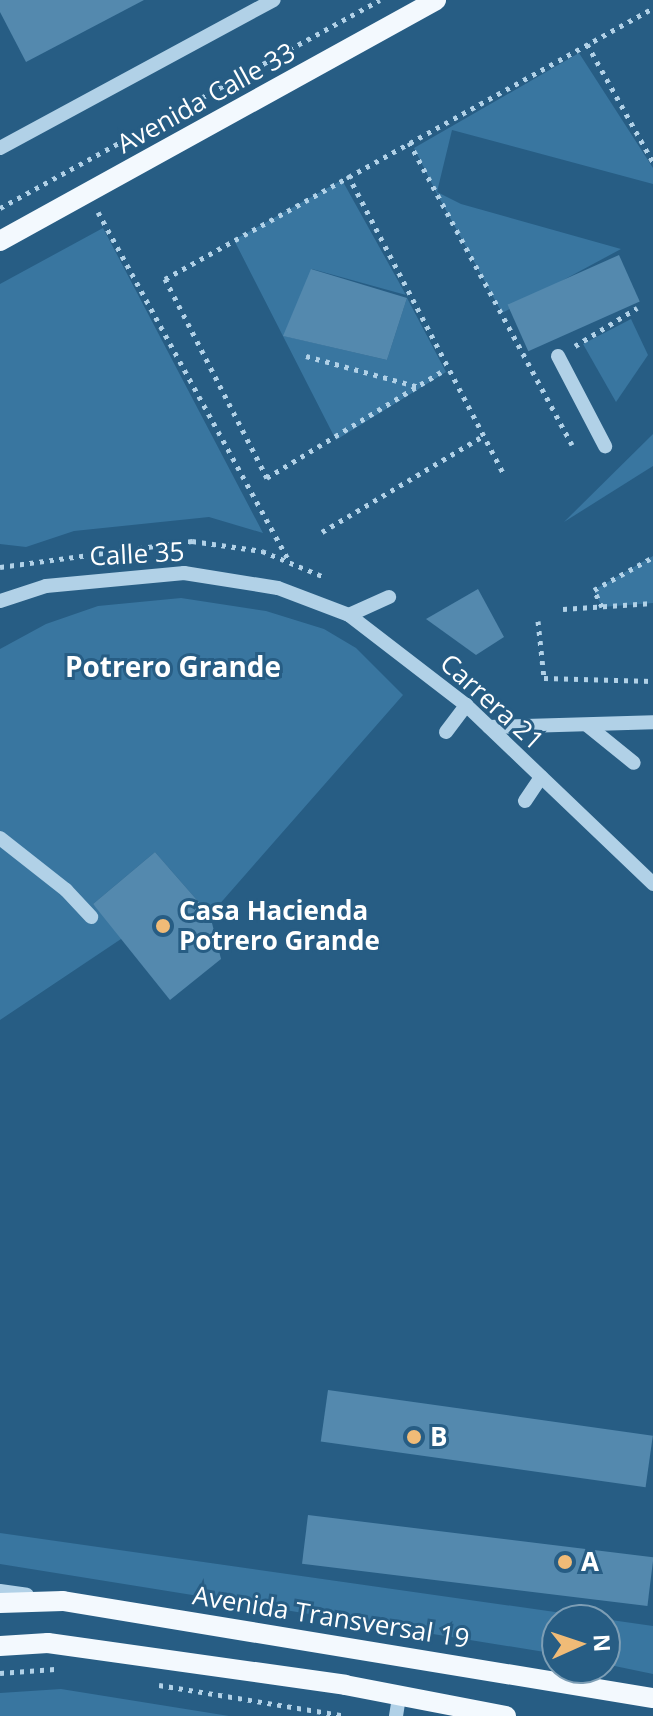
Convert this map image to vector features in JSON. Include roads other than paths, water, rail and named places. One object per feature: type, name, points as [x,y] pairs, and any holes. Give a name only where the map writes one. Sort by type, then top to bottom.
[{"type":"main road","name":"Avenida Calle 33","points":[[0,241],[436,0]]},
{"type":"main road","name":"Avenida Transversal 19","points":[[0,1603],[63,1601],[653,1698]]},
{"type":"main road","points":[[0,1646],[48,1643],[398,1706],[506,1716]]},
{"type":"street","points":[[0,148],[274,0]]},
{"type":"street","points":[[558,356],[605,446]]},
{"type":"street","name":"Calle 35","points":[[0,601],[46,586],[184,573],[278,588]]},
{"type":"street","name":"Carrera 21","points":[[278,588],[349,615],[466,705],[653,884]]},
{"type":"street","points":[[349,615],[389,597]]},
{"type":"street","points":[[446,732],[466,705]]},
{"type":"street","points":[[489,727],[653,722]]},
{"type":"street","points":[[587,725],[634,763]]},
{"type":"street","points":[[525,801],[541,777]]},
{"type":"street","points":[[0,838],[66,890],[91,917]]},
{"type":"street","points":[[0,1591],[63,1601]]},
{"type":"place","name":"Casa Hacienda Potrero Grande","points":[[163,926]]},
{"type":"place","name":"B","points":[[414,1437]]},
{"type":"place","name":"A","points":[[565,1562]]},
{"type":"district","name":"Potrero Grande","points":[[173,666]]}]
